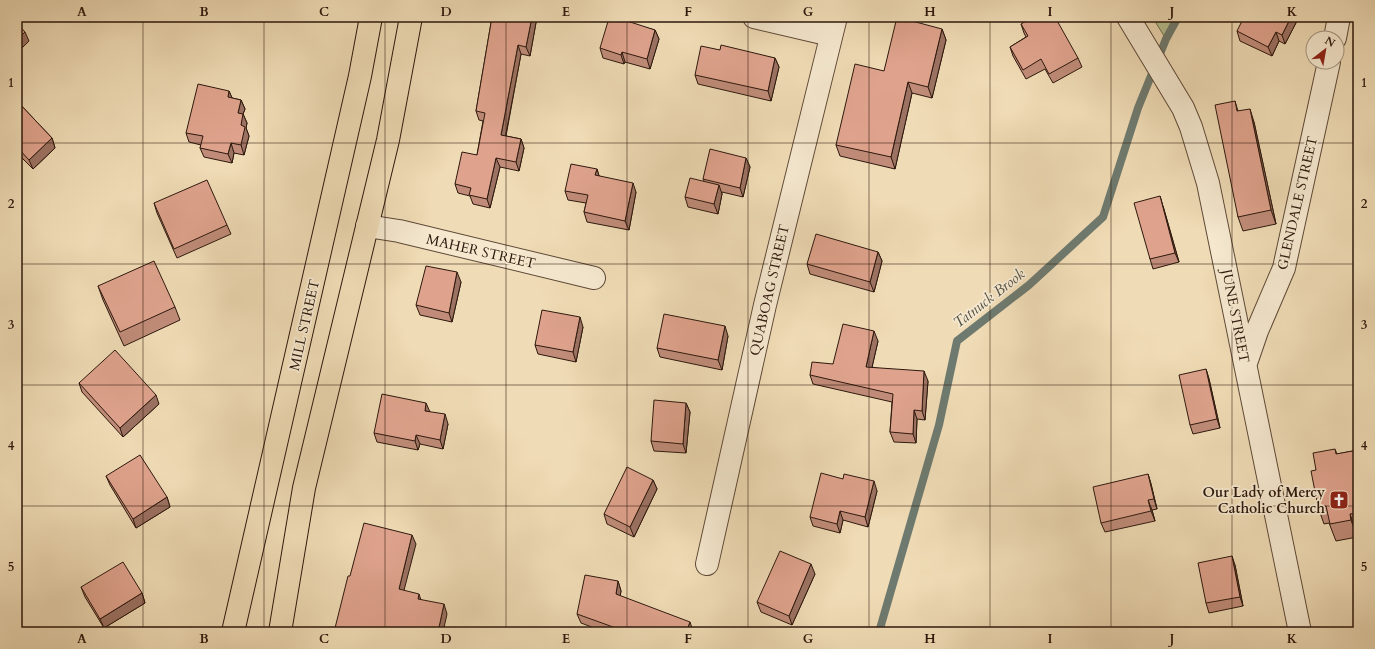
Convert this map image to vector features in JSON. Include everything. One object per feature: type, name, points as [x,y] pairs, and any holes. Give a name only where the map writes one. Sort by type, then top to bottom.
[{"type":"main road","name":"MILL STREET","points":[[233,632],[359,83],[371,17]]},
{"type":"main road","points":[[280,632],[304,488],[388,140],[411,17]]},
{"type":"street","points":[[754,17],[834,26]]},
{"type":"street","points":[[1337,30],[1339,17]]},
{"type":"street","name":"JUNE STREET","points":[[1131,22],[1183,108],[1193,133],[1208,183],[1300,632]]},
{"type":"street","name":"QUABOAG STREET","points":[[707,564],[765,305],[834,26]]},
{"type":"street","name":"GLENDALE STREET","points":[[1246,364],[1257,331],[1284,268],[1327,70]]},
{"type":"street","name":"MAHER STREET","points":[[367,226],[399,231],[594,278]]},
{"type":"green space","points":[[1156,17],[1175,17],[1166,39],[1156,23]]},
{"type":"building","points":[[492,17],[532,17],[526,47],[518,45],[501,135],[521,139],[516,162],[496,158],[487,199],[469,195],[471,188],[455,184],[462,152],[477,155],[485,113],[476,111]]},
{"type":"building","points":[[897,17],[942,29],[928,87],[908,82],[891,157],[836,145],[855,64],[884,71]]},
{"type":"building","points":[[1033,17],[1055,17],[1078,58],[1049,74],[1041,59],[1023,70],[1010,47],[1028,36],[1021,24]]},
{"type":"building","points":[[1244,17],[1291,17],[1282,35],[1276,32],[1268,47],[1237,31]]},
{"type":"building","points":[[609,18],[623,22],[624,20],[655,30],[647,59],[622,52],[621,55],[600,48]]},
{"type":"building","points":[[17,23],[25,32],[17,40]]},
{"type":"building","points":[[721,45],[775,58],[768,91],[695,75],[701,46],[720,50]]},
{"type":"building","points":[[198,84],[229,91],[228,97],[241,100],[238,113],[243,114],[241,125],[245,127],[241,145],[231,143],[228,154],[200,148],[203,136],[186,133]]},
{"type":"building","points":[[17,101],[52,138],[29,160],[17,147]]},
{"type":"building","points":[[1235,101],[1237,111],[1250,109],[1271,210],[1238,217],[1215,105]]},
{"type":"building","points":[[710,149],[746,158],[740,188],[703,179]]},
{"type":"building","points":[[571,164],[597,169],[595,175],[633,183],[625,221],[584,212],[588,195],[565,191]]},
{"type":"building","points":[[690,178],[719,185],[714,204],[685,197]]},
{"type":"building","points":[[207,180],[227,225],[174,249],[154,203]]},
{"type":"building","points":[[1160,196],[1175,253],[1150,259],[1134,203]]},
{"type":"building","points":[[816,234],[878,252],[870,282],[807,264]]},
{"type":"building","points":[[154,261],[175,307],[120,332],[98,286]]},
{"type":"building","points":[[426,266],[457,272],[449,313],[416,305]]},
{"type":"building","points":[[542,310],[580,317],[573,352],[535,345]]},
{"type":"building","points":[[664,314],[725,326],[718,360],[657,348]]},
{"type":"building","points":[[843,324],[874,331],[866,367],[924,371],[922,411],[914,410],[913,434],[890,432],[893,394],[810,375],[812,362],[833,364]]},
{"type":"building","points":[[115,350],[156,395],[120,428],[79,383]]},
{"type":"building","points":[[1206,369],[1217,419],[1190,425],[1179,375]]},
{"type":"building","points":[[382,394],[426,403],[425,411],[445,414],[440,440],[416,435],[415,441],[374,433]]},
{"type":"building","points":[[654,400],[686,403],[683,444],[651,441]]},
{"type":"building","name":"Our Lady of Mercy Catholic Church","points":[[1335,449],[1336,454],[1358,450],[1358,513],[1350,514],[1351,520],[1330,524],[1326,506],[1318,507],[1311,471],[1316,470],[1313,453]]},
{"type":"building","points":[[140,455],[167,497],[133,519],[106,476]]},
{"type":"building","points":[[627,467],[653,480],[630,527],[604,514]]},
{"type":"building","points":[[821,473],[843,479],[844,474],[874,481],[865,517],[840,511],[837,524],[810,517]]},
{"type":"building","points":[[1148,474],[1154,499],[1148,500],[1151,511],[1101,523],[1093,487]]},
{"type":"building","points":[[364,523],[412,535],[399,589],[419,594],[418,599],[444,604],[438,632],[334,632],[348,576],[350,576]]},
{"type":"building","points":[[780,551],[811,564],[789,616],[757,602]]},
{"type":"building","points":[[1232,556],[1240,597],[1206,603],[1198,563]]},
{"type":"building","points":[[123,562],[142,593],[100,619],[81,587]]},
{"type":"building","points":[[585,575],[618,581],[616,594],[690,622],[686,632],[627,632],[577,614]]},
{"type":"waterway","name":"Tatnuck Brook","points":[[879,632],[939,425],[957,341],[1029,285],[1103,217],[1138,108],[1166,39],[1178,17]]},
{"type":"place","name":"Our Lady of Mercy Catholic Church","points":[[1339,500]]}]
